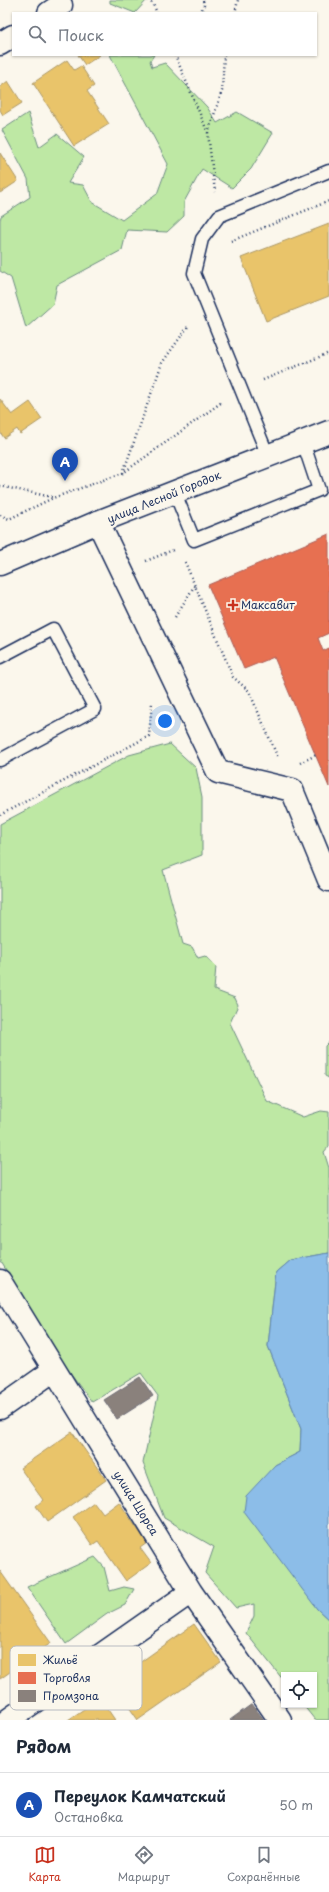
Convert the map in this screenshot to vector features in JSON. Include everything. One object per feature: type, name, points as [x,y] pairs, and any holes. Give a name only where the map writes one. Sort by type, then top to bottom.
[{"type":"street","points":[[0,44],[12,37]]},
{"type":"street","name":"улица Лесной Городок","points":[[0,564],[98,522],[329,432]]},
{"type":"street","points":[[98,522],[218,772],[292,790],[329,880]]},
{"type":"street","name":"улица Щорса","points":[[0,1280],[192,1592],[280,1720]]},
{"type":"street","points":[[0,1408],[54,1370]]},
{"type":"street","points":[[114,1646],[192,1592]]},
{"type":"street","points":[[8,1720],[22,1710]]},
{"type":"lane","points":[[268,456],[194,273],[202,239],[219,216],[329,171]]},
{"type":"lane","points":[[174,492],[194,540],[319,490],[303,442]]},
{"type":"lane","points":[[0,657],[53,629],[95,709],[0,760]]},
{"type":"path","points":[[148,0],[153,4],[157,12]]},
{"type":"path","points":[[200,12],[204,5],[203,0]]},
{"type":"path","points":[[235,12],[238,0]]},
{"type":"path","points":[[175,56],[208,134],[219,216]]},
{"type":"path","points":[[208,134],[222,91],[224,56]]},
{"type":"path","points":[[229,242],[329,201]]},
{"type":"path","points":[[123,473],[162,363],[206,301]]},
{"type":"path","points":[[0,515],[9,519],[54,498],[123,473],[241,388],[329,353]]},
{"type":"path","points":[[0,486],[54,498]]},
{"type":"path","points":[[122,571],[194,540]]},
{"type":"path","points":[[179,547],[233,677],[249,691],[292,790]]},
{"type":"green space","points":[[110,0],[147,0],[136,12],[110,3]]},
{"type":"green space","points":[[111,56],[153,56],[150,61],[152,67],[165,63],[207,107],[217,123],[237,112],[273,133],[251,169],[232,188],[202,169],[184,202],[184,216],[167,232],[127,230],[122,250],[57,285],[53,304],[26,328],[11,278],[0,271],[0,220],[1,216],[30,197],[28,179],[2,130],[28,113],[39,147],[57,134],[84,157],[68,183],[83,185],[92,202],[122,220],[157,194],[168,164]]},
{"type":"green space","points":[[170,744],[196,768],[202,797],[202,855],[163,870],[183,944],[192,947],[198,958],[205,956],[216,966],[214,990],[235,998],[238,1005],[230,1023],[267,1101],[303,1117],[321,1111],[329,1112],[329,1146],[324,1152],[329,1168],[329,1253],[290,1260],[276,1272],[268,1346],[301,1429],[300,1452],[275,1465],[317,1609],[329,1620],[329,1720],[315,1720],[305,1708],[317,1708],[317,1672],[281,1672],[281,1677],[246,1633],[254,1616],[254,1604],[236,1608],[205,1573],[214,1547],[164,1518],[143,1463],[158,1396],[141,1373],[92,1402],[60,1359],[0,1260],[0,824],[129,755]]},
{"type":"green space","points":[[329,1042],[329,1078],[325,1076],[325,1046]]},
{"type":"green space","points":[[95,1557],[104,1567],[110,1591],[124,1587],[134,1589],[125,1605],[107,1614],[66,1644],[27,1587]]},
{"type":"water","points":[[329,1253],[329,1620],[317,1609],[244,1512],[246,1496],[275,1465],[300,1452],[301,1429],[268,1346],[276,1272],[290,1260]]},
{"type":"building: Жильё","points":[[79,56],[98,56],[85,65]]},
{"type":"building: Жильё","points":[[67,60],[74,70],[81,66],[94,86],[87,91],[109,124],[74,146],[33,83]]},
{"type":"building: Жильё","points":[[8,81],[22,103],[3,115],[0,110],[0,87]]},
{"type":"building: Жильё","points":[[0,153],[18,181],[0,193]]},
{"type":"building: Жильё","points":[[329,224],[329,296],[266,321],[241,258]]},
{"type":"building: Жильё","points":[[0,399],[12,415],[30,402],[42,419],[20,434],[17,429],[4,438],[0,432]]},
{"type":"building: Жильё","points":[[72,1432],[106,1480],[47,1522],[36,1506],[43,1500],[20,1468]]},
{"type":"building: Жильё","points":[[94,1502],[103,1514],[119,1502],[147,1543],[140,1548],[151,1563],[126,1581],[98,1541],[92,1545],[73,1517]]},
{"type":"building: Жильё","points":[[0,1571],[51,1643],[47,1646],[10,1646],[10,1672],[0,1679]]},
{"type":"building: Жильё","points":[[194,1624],[221,1662],[138,1720],[131,1710],[142,1710],[142,1661]]},
{"type":"building: Жильё","points":[[83,1710],[108,1710],[115,1720],[68,1720]]},
{"type":"building: Торговля","points":[[329,534],[329,633],[318,638],[323,651],[329,648],[329,787],[274,657],[244,669],[208,585]]},
{"type":"building: Промзона","points":[[140,1377],[153,1396],[117,1419],[104,1400]]},
{"type":"building: Промзона","points":[[252,1704],[264,1720],[230,1720]]},
{"type":"place","name":"Переулок Камчатский","points":[[65,481]]},
{"type":"place","name":"Максавит","points":[[233,605]]}]
